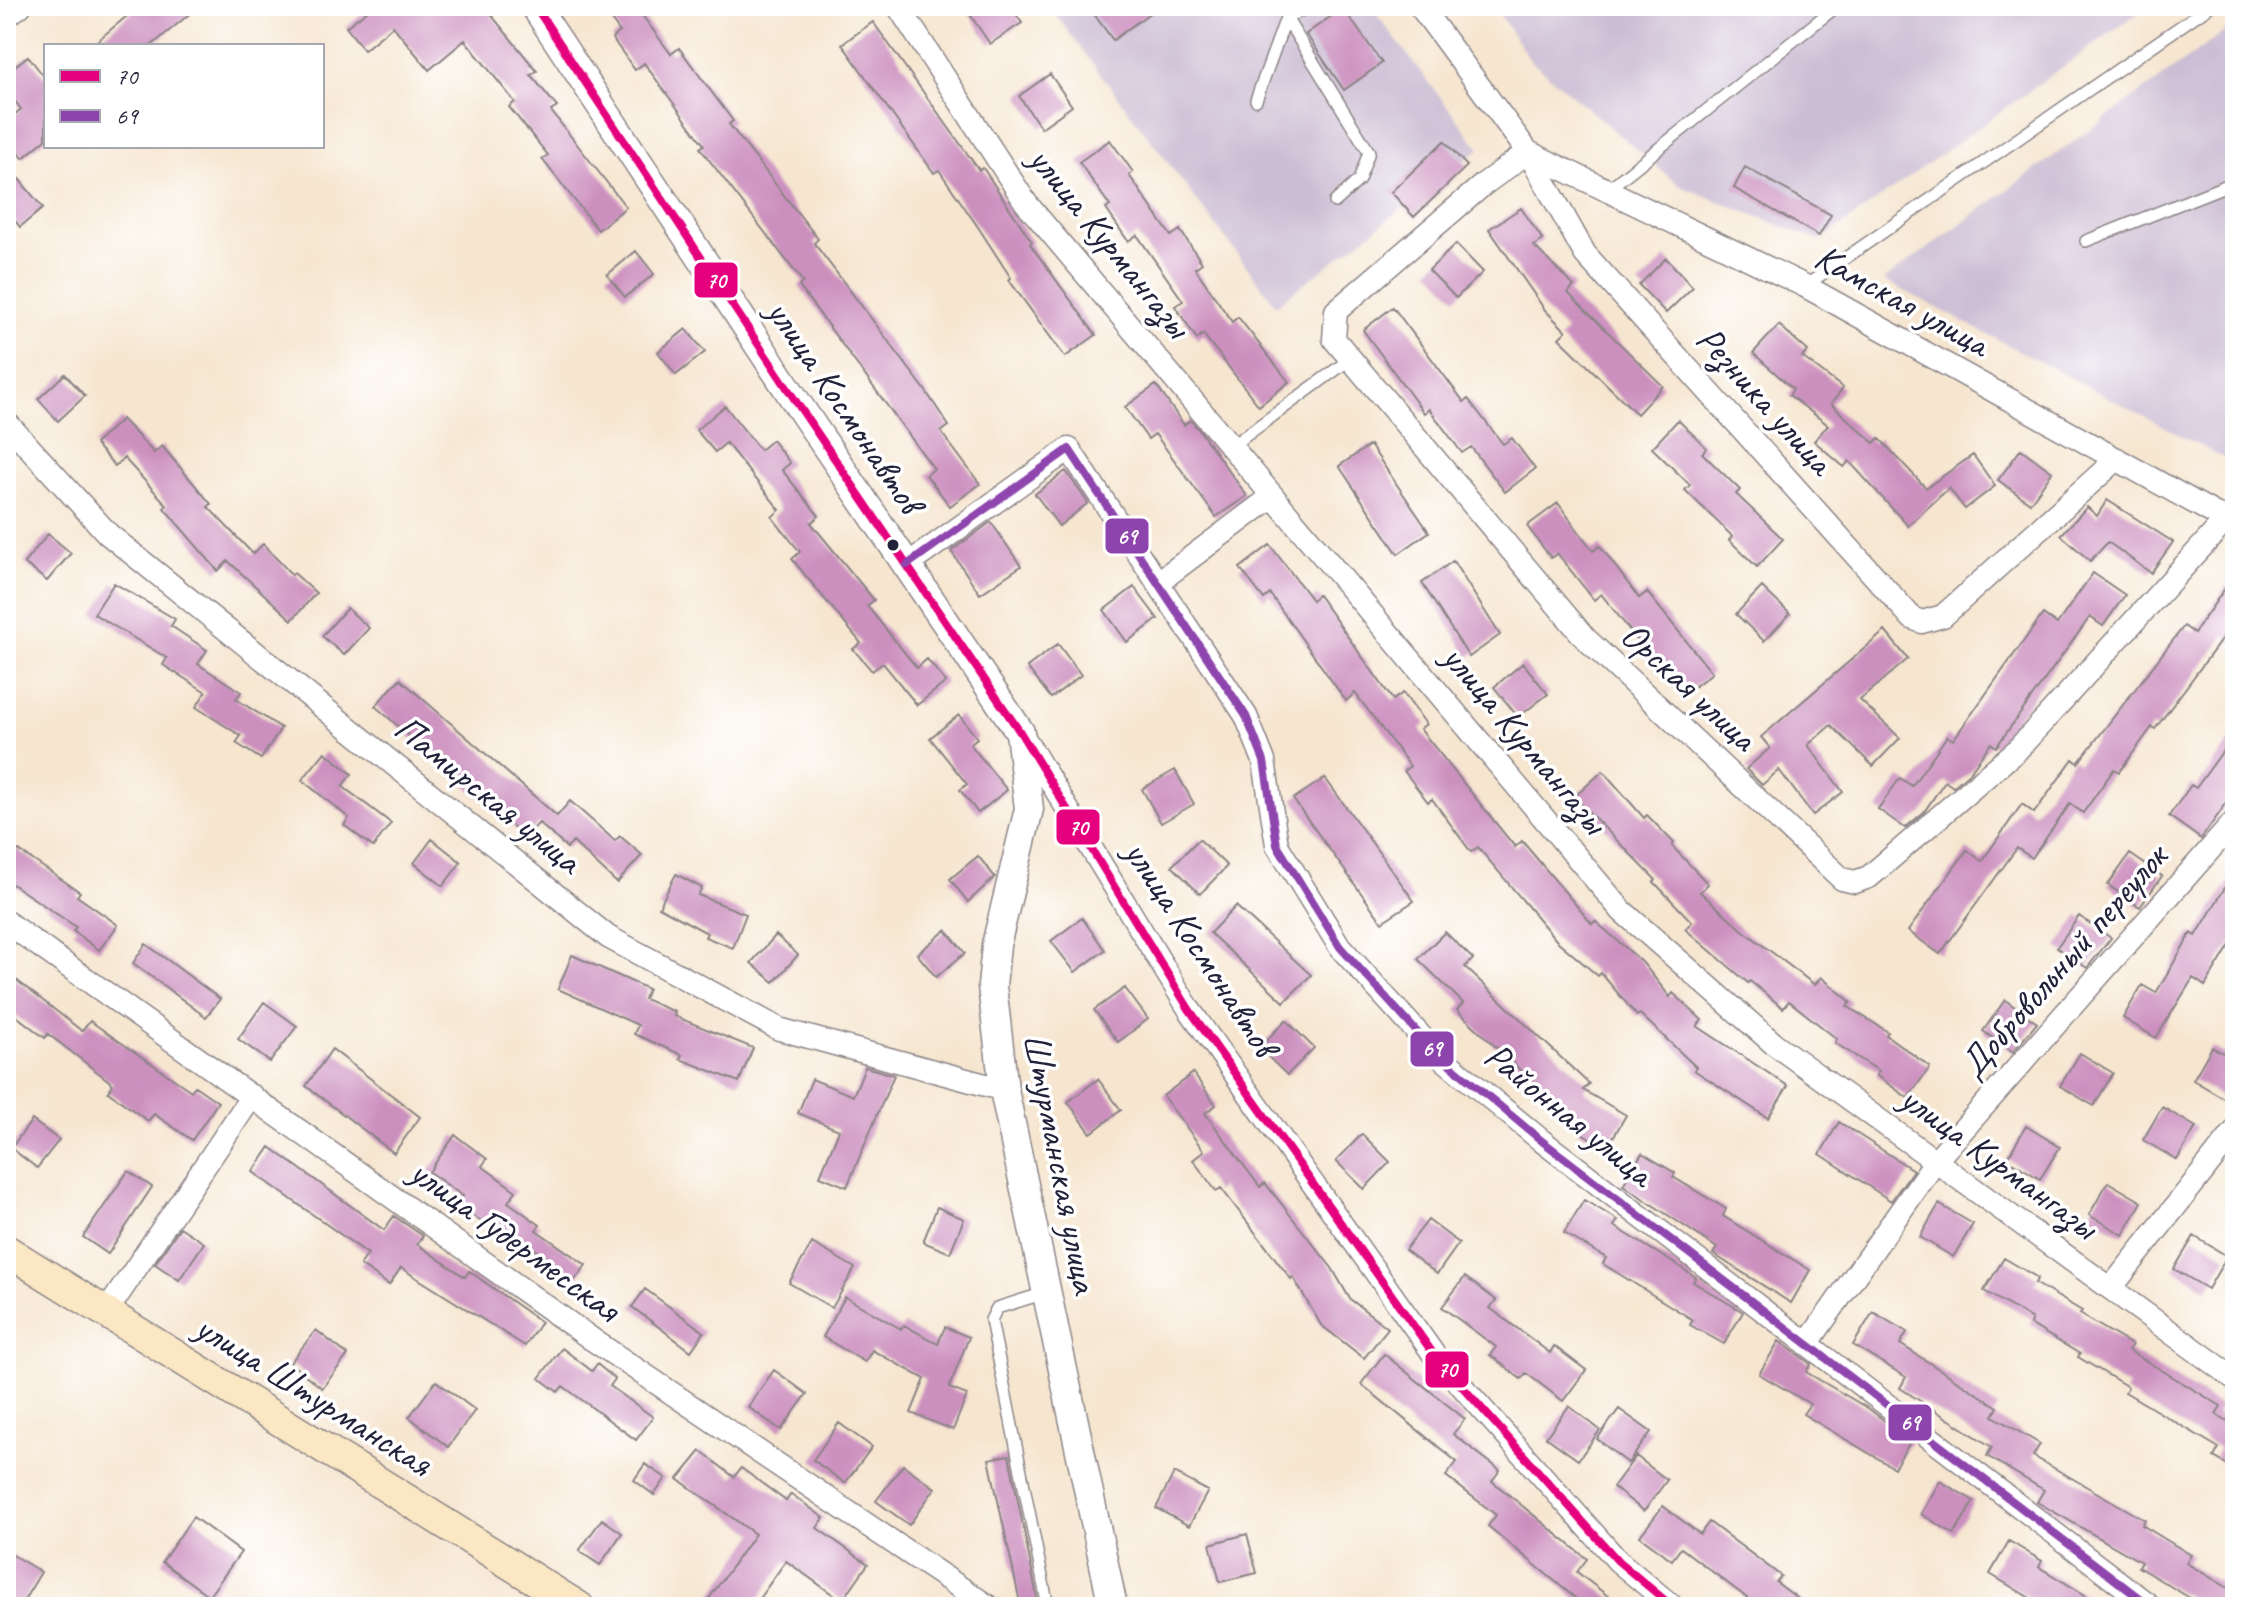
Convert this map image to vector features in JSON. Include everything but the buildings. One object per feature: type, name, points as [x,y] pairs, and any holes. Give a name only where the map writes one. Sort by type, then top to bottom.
[{"type":"main road","name":"улица Штурманская","points":[[6,1250],[579,1607]]},
{"type":"street","points":[[6,16],[20,6]]},
{"type":"street","name":"улица Космонавтов","points":[[535,6],[1020,732],[1189,1009],[1435,1356],[1618,1561],[1673,1607]]},
{"type":"street","name":"улица Курмангазы","points":[[898,6],[1026,203],[1233,445],[1622,911],[1773,1043],[1937,1159],[2235,1379]]},
{"type":"street","name":"Резника улица","points":[[1420,6],[1528,152],[1585,254],[1912,618],[1922,622],[1943,616],[2117,459]]},
{"type":"street","name":"Камская улица","points":[[1528,152],[1805,286],[2230,522]]},
{"type":"street","name":"Орская улица","points":[[1528,152],[1484,184],[1336,311],[1334,339],[1585,638],[1842,879],[1855,882],[1869,877],[2017,750],[2230,522]]},
{"type":"street","name":"Памирская улица","points":[[6,422],[108,534],[608,937],[779,1029],[1004,1090]]},
{"type":"street","name":"Районная улица","points":[[907,565],[1069,449],[1246,716],[1264,761],[1277,845],[1340,947],[1436,1053],[1542,1141],[2151,1607]]},
{"type":"street","points":[[1157,583],[1273,496]]},
{"type":"street","name":"Штурманская улица","points":[[1020,732],[1029,809],[996,945],[992,986],[1004,1090],[1083,1453],[1113,1607]]},
{"type":"street","name":"Добровольный переулок","points":[[1807,1344],[1937,1159],[2235,821]]},
{"type":"street","name":"улица Гудермесская","points":[[6,922],[593,1340],[989,1607]]},
{"type":"street","points":[[105,1314],[252,1096]]},
{"type":"street","points":[[2111,1288],[2235,1131]]},
{"type":"lane","points":[[1256,100],[1286,18],[1310,6]]},
{"type":"lane","points":[[1607,190],[1837,6]]},
{"type":"lane","points":[[1805,286],[2210,6]]},
{"type":"lane","points":[[1286,18],[1369,152],[1359,180],[1335,202]]},
{"type":"lane","points":[[2086,241],[2235,182]]},
{"type":"lane","points":[[1233,445],[1349,360]]},
{"type":"lane","points":[[1046,1293],[997,1308],[991,1320],[1048,1607]]},
{"type":"shaded area","points":[[1049,6],[1370,6],[1480,149],[1276,305]]},
{"type":"shaded area","points":[[1494,6],[2148,6],[1820,241],[1680,186],[1529,59]]},
{"type":"shaded area","points":[[2235,24],[2235,464],[1884,280]]},
{"type":"transit line","name":"70","points":[[535,6],[801,409],[1020,732],[1189,1009],[1435,1356],[1618,1561],[1673,1607]]},
{"type":"transit line","name":"69","points":[[907,565],[1069,449],[1246,716],[1264,761],[1277,845],[1340,947],[1436,1053],[1542,1141],[2151,1607]]}]
